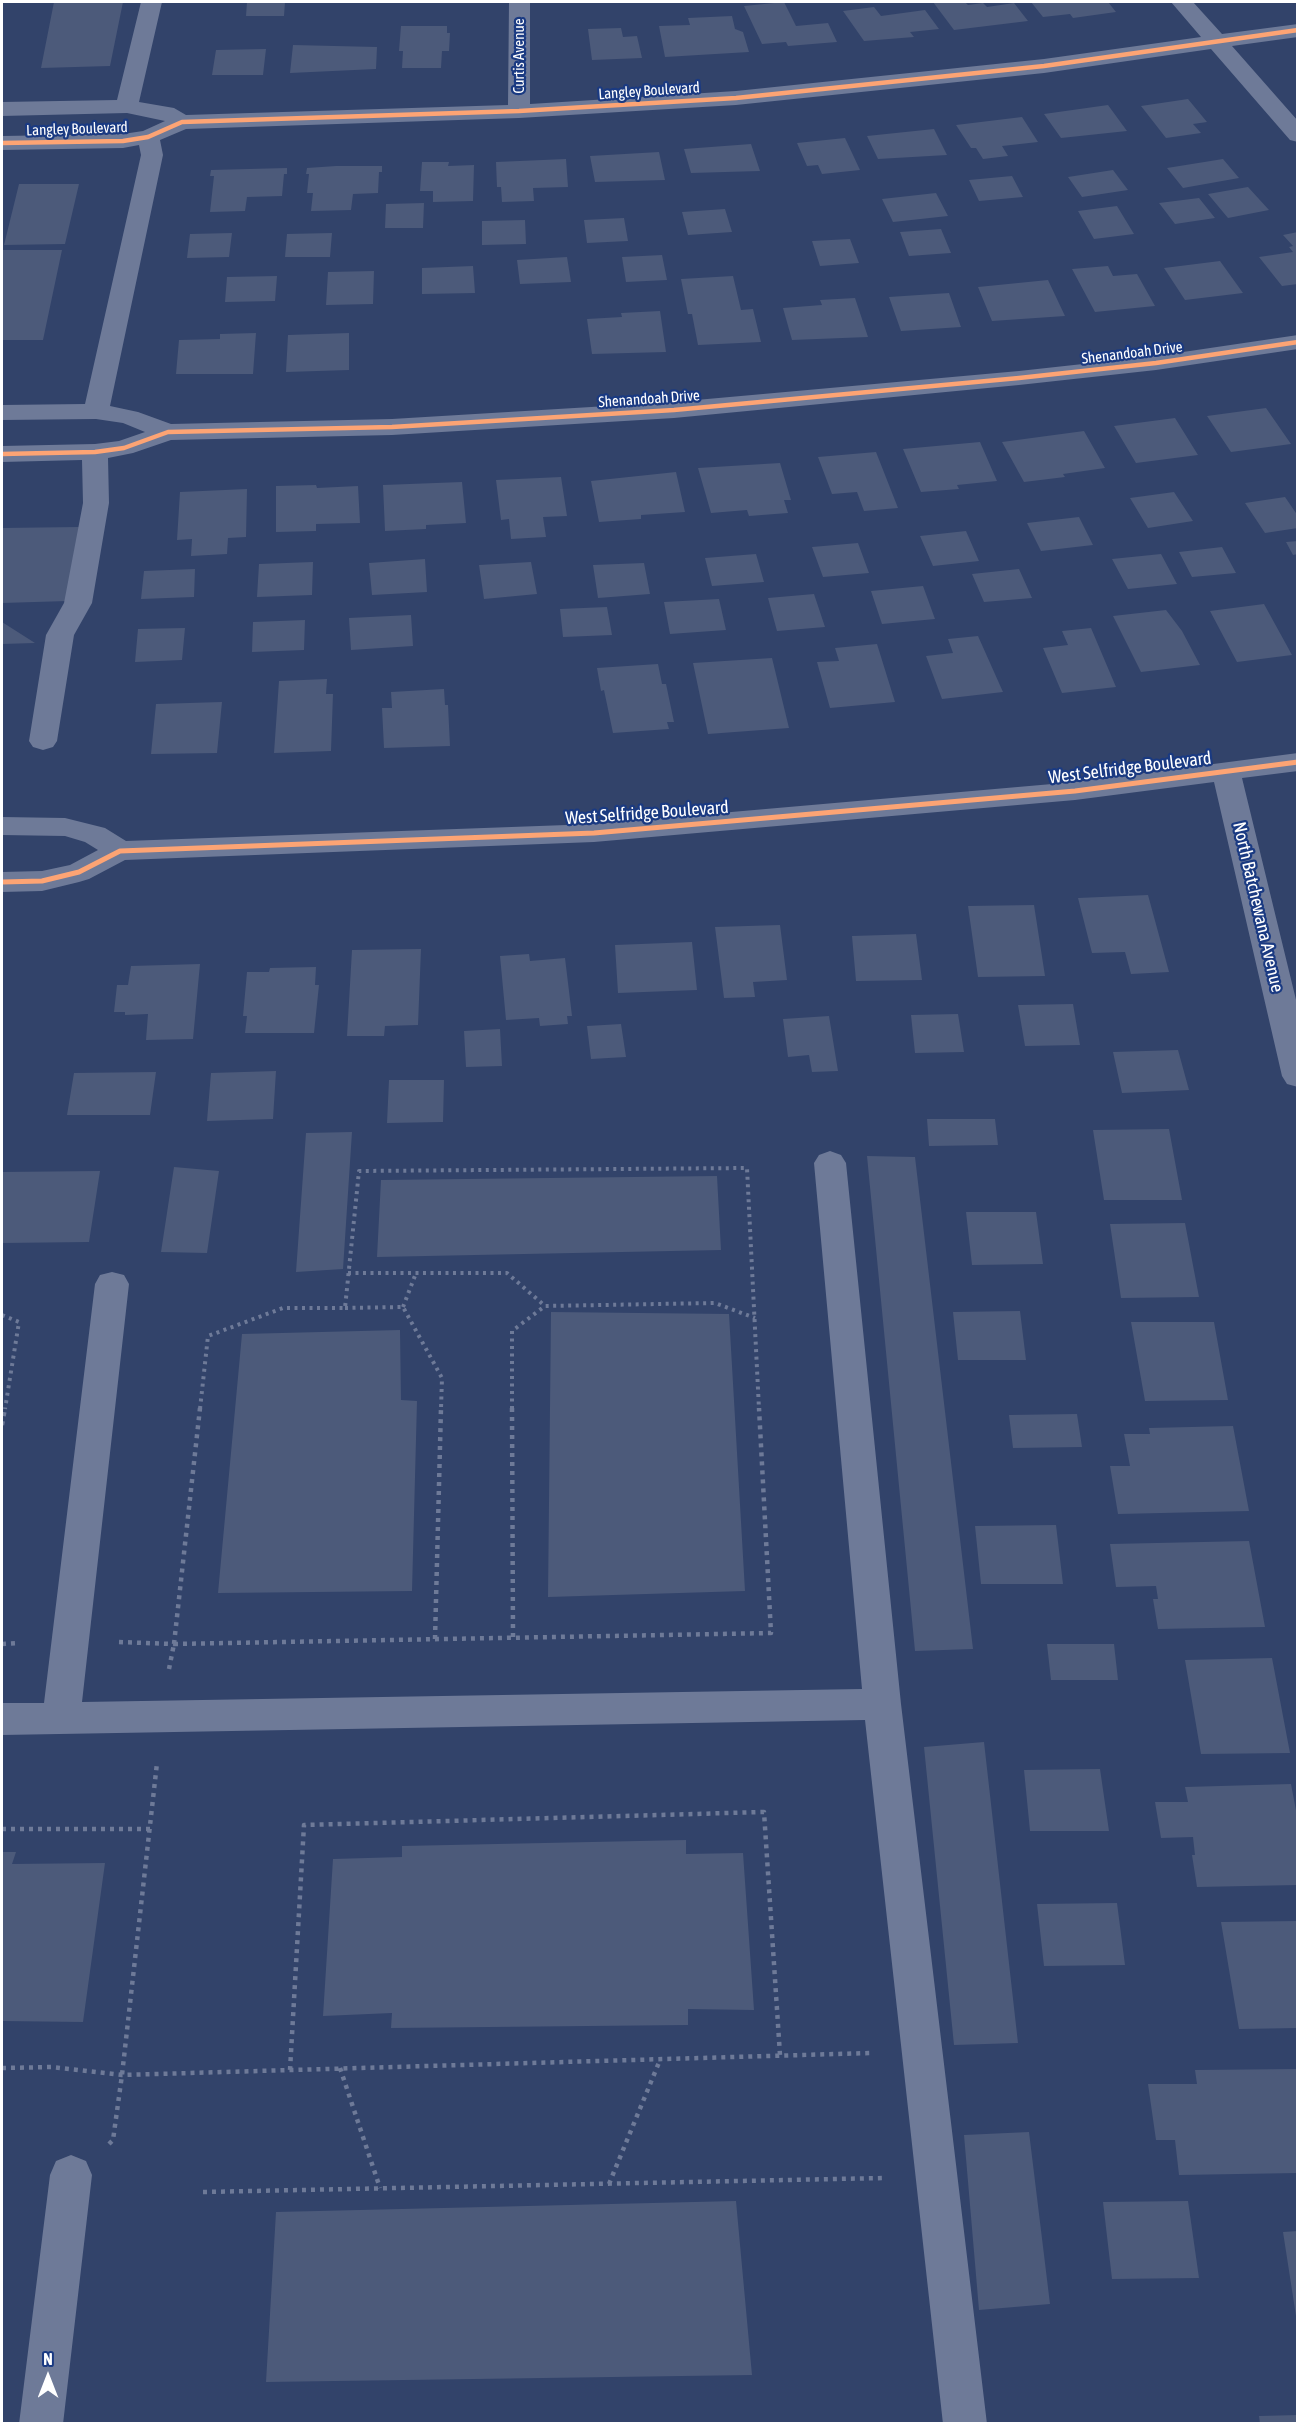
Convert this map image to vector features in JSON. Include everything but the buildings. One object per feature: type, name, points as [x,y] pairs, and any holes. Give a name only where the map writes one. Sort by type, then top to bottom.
[{"type":"street","points":[[127,106],[151,2]]},
{"type":"street","name":"Curtis Avenue","points":[[519,2],[519,111]]},
{"type":"street","points":[[1182,2],[1298,135]]},
{"type":"street","name":"Langley Boulevard","points":[[2,143],[123,141],[148,137],[182,122],[519,111],[736,98],[1022,69],[1298,30]]},
{"type":"street","name":"Langley Boulevard","points":[[2,109],[127,106],[166,113],[182,122]]},
{"type":"street","points":[[96,411],[152,155],[148,137]]},
{"type":"street","name":"Shenandoah Drive","points":[[2,454],[95,452],[124,448],[168,432],[392,427],[674,410],[1019,378],[1156,363],[1298,342]]},
{"type":"street","name":"Shenandoah Drive","points":[[2,412],[96,411],[129,417],[168,432]]},
{"type":"street","points":[[43,741],[60,634],[78,603],[96,503],[95,452]]},
{"type":"street","name":"West Selfridge Boulevard","points":[[2,882],[42,881],[79,872],[120,851],[594,833],[1075,791],[1298,762]]},
{"type":"street","name":"North Batchewana Avenue","points":[[1227,772],[1298,1076]]},
{"type":"street","points":[[2,826],[65,827],[95,835],[120,851]]},
{"type":"street","points":[[831,1163],[882,1704],[965,2424]]},
{"type":"street","points":[[61,1718],[112,1284]]},
{"type":"street","points":[[2,1719],[882,1704]]},
{"type":"street","points":[[41,2424],[71,2175]]},
{"type":"path","points":[[174,1644],[771,1633],[747,1168],[359,1171],[345,1308]]},
{"type":"path","points":[[348,1273],[507,1273],[545,1306]]},
{"type":"path","points":[[416,1273],[403,1307],[442,1378],[435,1639]]},
{"type":"path","points":[[513,1638],[512,1331],[545,1306],[715,1303],[755,1318]]},
{"type":"path","points":[[71,2175],[113,2140],[161,1716],[174,1644],[208,1336],[283,1308],[403,1307]]},
{"type":"path","points":[[2,1315],[19,1322],[2,1425]]},
{"type":"path","points":[[290,2070],[304,1825],[315,1824],[764,1812],[780,2055]]},
{"type":"path","points":[[2,1830],[150,1828]]},
{"type":"path","points":[[2,2068],[52,2067],[122,2075],[922,2052]]},
{"type":"path","points":[[609,2184],[660,2059]]},
{"type":"path","points":[[340,2068],[380,2188]]},
{"type":"path","points":[[203,2192],[936,2177]]},
{"type":"cycle path","points":[[2,143],[123,141],[148,137],[182,122],[519,111],[736,98],[1044,66],[1298,30]]},
{"type":"cycle path","points":[[2,454],[95,452],[124,448],[168,432],[392,427],[674,410],[1019,378],[1156,363],[1298,342]]},
{"type":"cycle path","points":[[2,882],[42,881],[79,872],[120,851],[594,833],[1075,791],[1298,762]]}]
